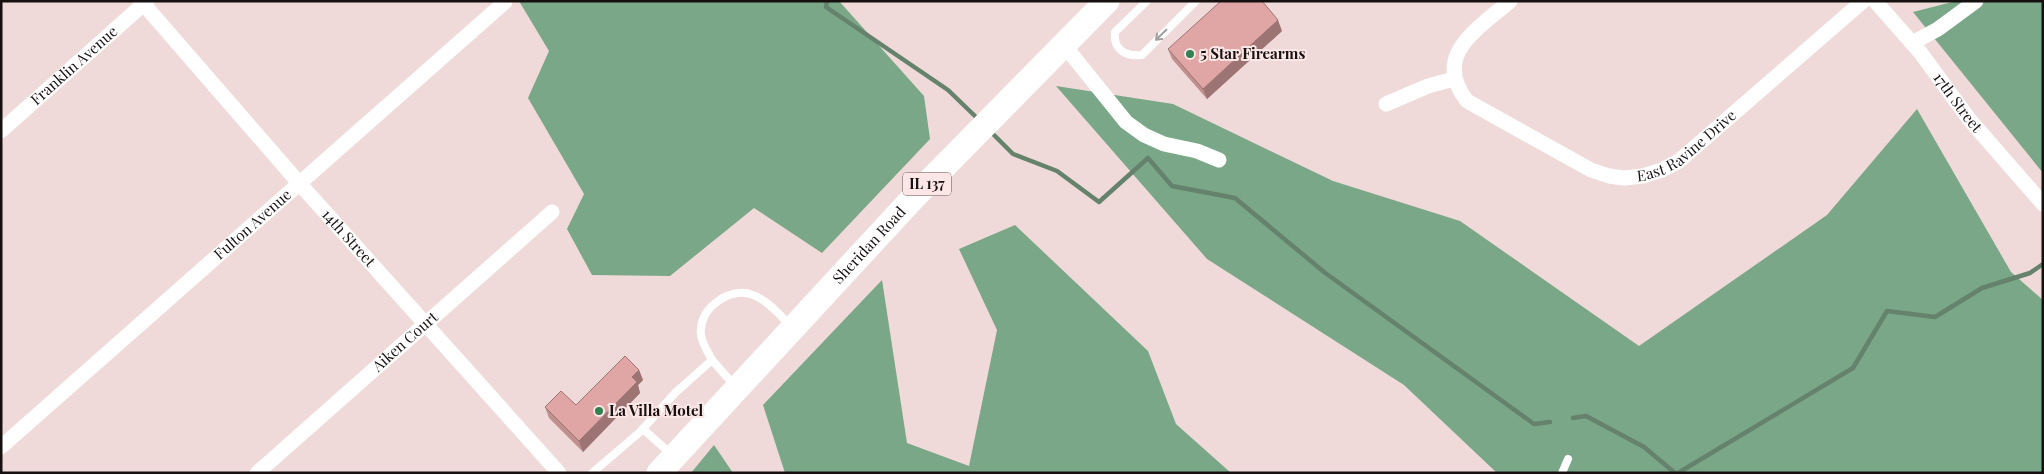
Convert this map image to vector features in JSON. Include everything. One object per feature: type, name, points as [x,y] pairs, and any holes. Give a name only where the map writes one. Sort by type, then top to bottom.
[{"type":"main road","name":"Sheridan Road","points":[[666,465],[915,196],[1107,1]]},
{"type":"street","points":[[1386,104],[1428,86],[1454,79],[1453,66],[1455,54],[1465,40],[1510,1]]},
{"type":"street","name":"East Ravine Drive","points":[[1454,79],[1458,89],[1467,101],[1591,170],[1624,178],[1643,176],[1662,170],[1679,160],[1863,1]]},
{"type":"street","name":"17th Street","points":[[1875,1],[1912,43],[1969,119],[2043,204]]},
{"type":"street","points":[[1912,43],[1938,29],[1976,1]]},
{"type":"street","name":"14th Street","points":[[144,2],[299,183],[559,473]]},
{"type":"street","name":"Franklin Avenue","points":[[1,131],[144,2]]},
{"type":"street","name":"Fulton Avenue","points":[[1,447],[505,2]]},
{"type":"street","points":[[1064,45],[1126,122],[1144,135],[1164,144],[1198,151],[1219,160]]},
{"type":"street","name":"Aiken Court","points":[[257,473],[552,212]]},
{"type":"lane","points":[[1147,1],[1114,32],[1114,40],[1120,50],[1132,56],[1142,54],[1196,1]]},
{"type":"lane","points":[[737,388],[712,360],[702,341],[700,329],[702,320],[708,310],[725,296],[740,292],[752,294],[772,308],[793,327]]},
{"type":"lane","points":[[592,473],[643,429],[675,393],[712,360]]},
{"type":"lane","points":[[643,429],[666,465]]},
{"type":"lane","points":[[1562,473],[1568,459]]},
{"type":"green space","points":[[519,1],[839,1],[924,96],[930,139],[822,253],[754,208],[670,276],[592,275],[567,229],[584,194],[528,98],[549,51]]},
{"type":"green space","points":[[1956,1],[2043,1],[2043,173],[1913,12]]},
{"type":"green space","points":[[1056,86],[1173,104],[1333,181],[1460,221],[1639,346],[1827,215],[1917,109],[2011,272],[2043,300],[2043,473],[1497,473],[1404,385],[1207,259]]},
{"type":"green space","points":[[1015,225],[1148,351],[1176,424],[1231,473],[785,473],[763,405],[882,280],[907,443],[969,466],[997,330],[959,249]]},
{"type":"green space","points":[[714,445],[733,473],[691,473]]},
{"type":"building","points":[[1221,1],[1262,1],[1278,20],[1203,89],[1168,49]]},
{"type":"building","name":"La Villa Motel","points":[[625,356],[639,370],[632,377],[637,382],[579,441],[545,407],[561,391],[576,405]]},
{"type":"waterway","points":[[827,1],[826,7],[948,90],[976,117]]},
{"type":"waterway","points":[[994,135],[1013,154],[1057,171],[1099,202],[1148,158],[1172,186],[1235,198],[1324,272],[1534,424],[1550,422]]},
{"type":"waterway","points":[[1678,473],[1853,368],[1887,311],[1935,317],[1982,288],[2030,273],[2043,264]]},
{"type":"waterway","points":[[1573,418],[1586,416],[1644,447],[1675,473]]},
{"type":"place","name":"5 Star Firearms","points":[[1190,54]]},
{"type":"place","name":"La Villa Motel","points":[[599,411]]}]
